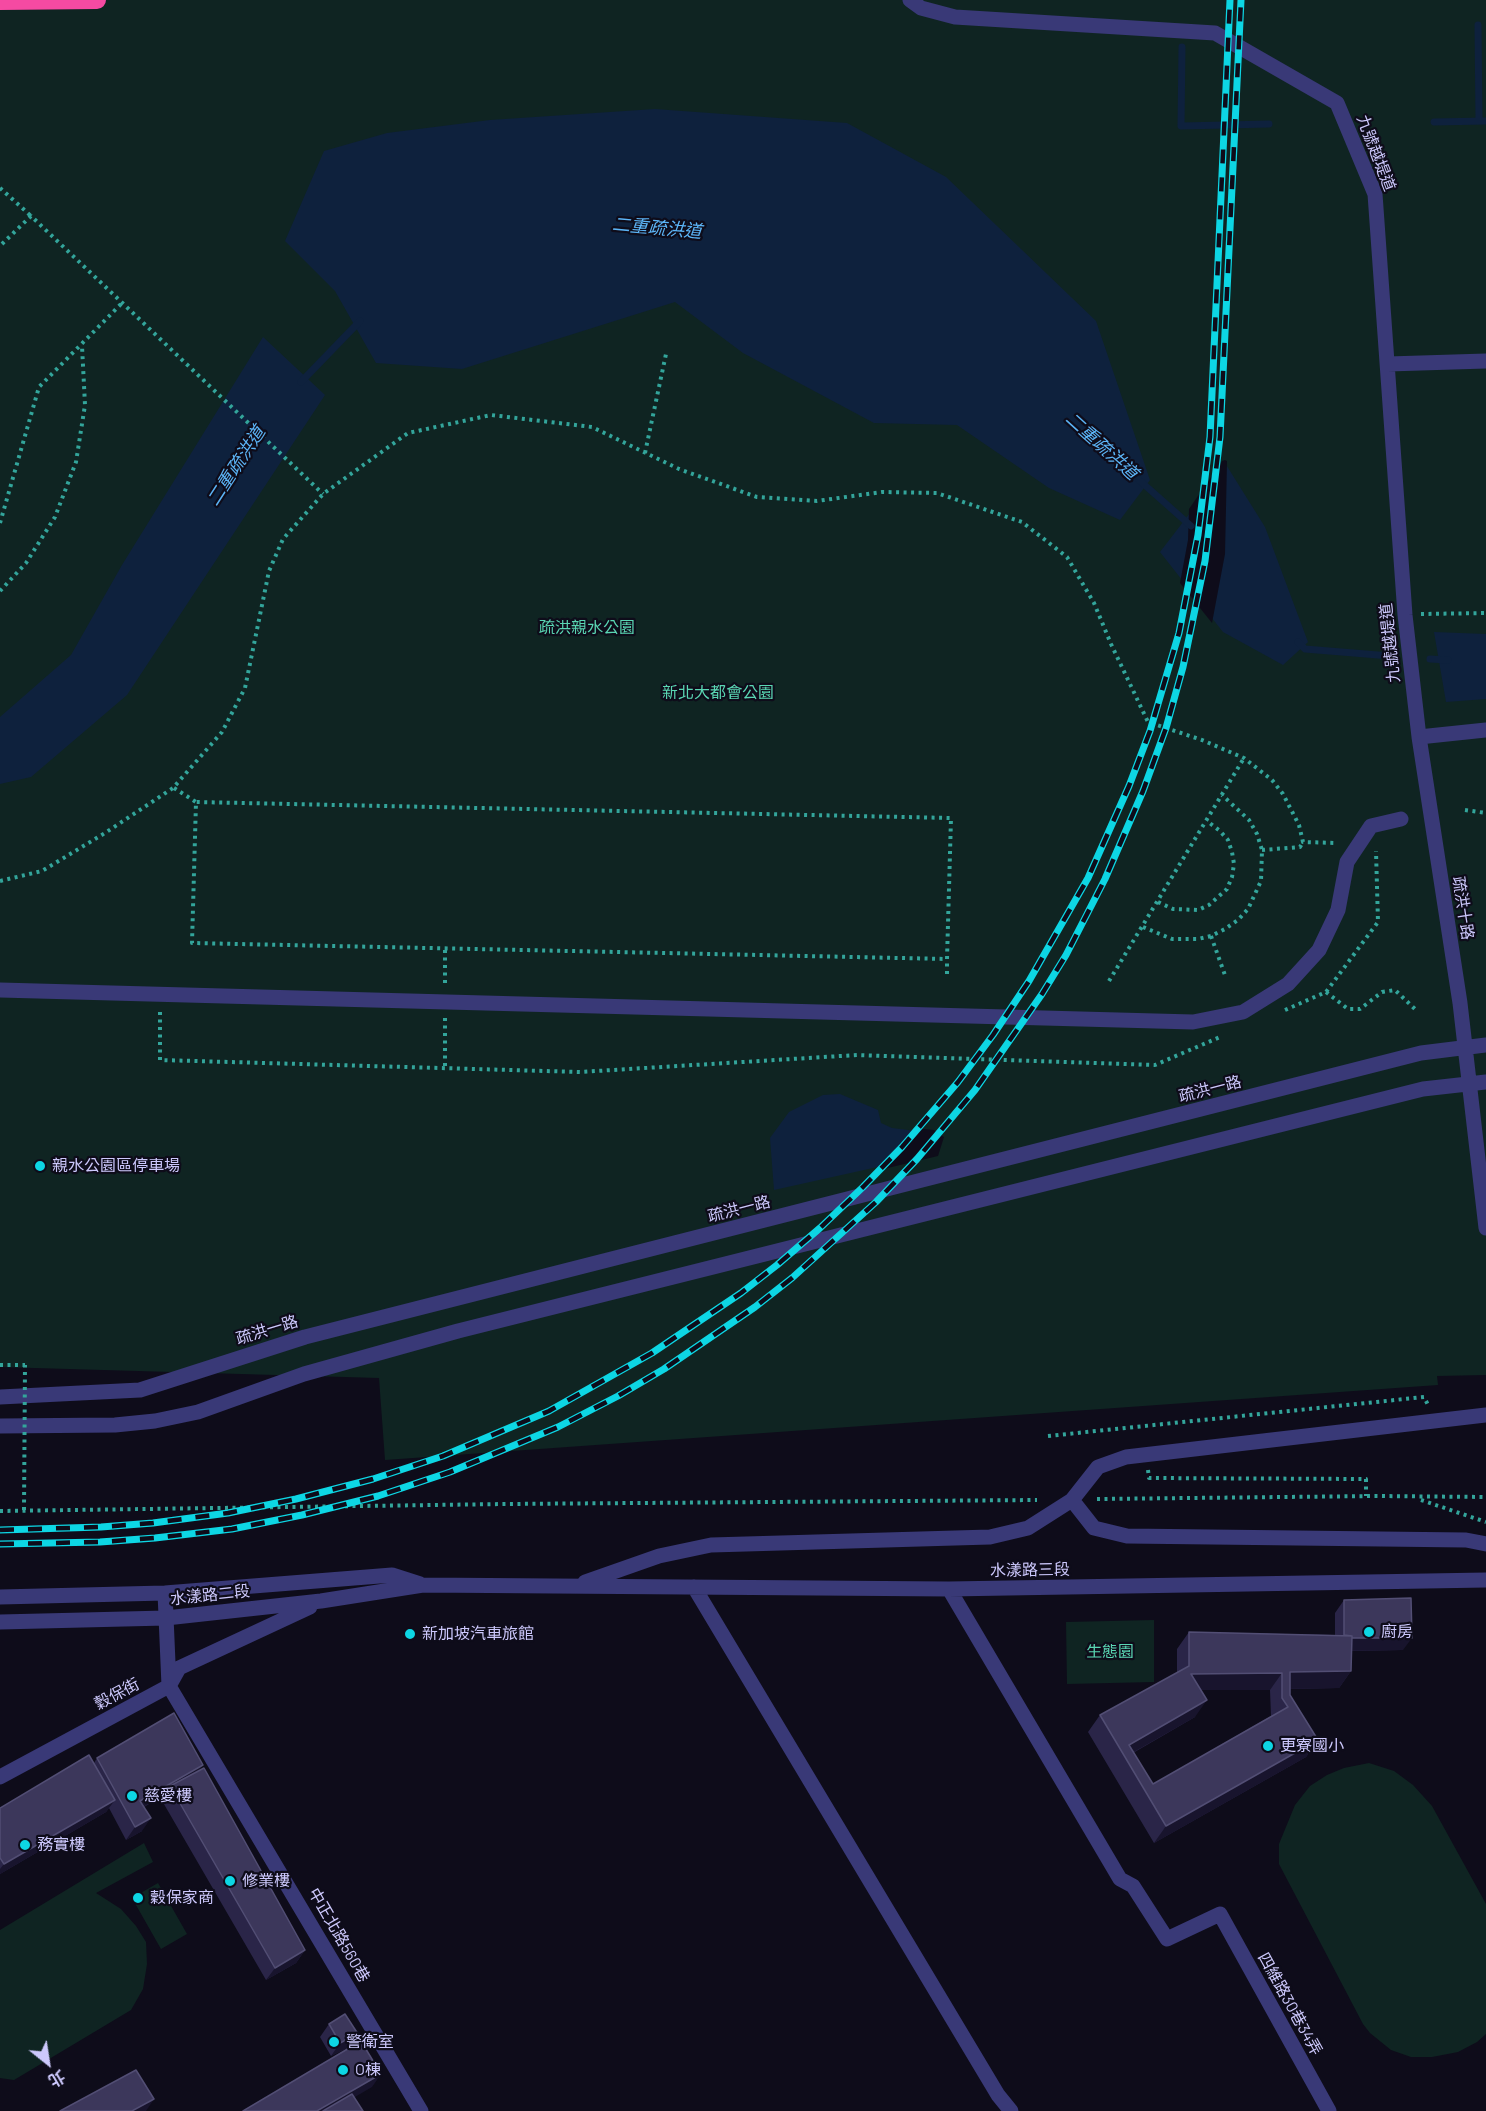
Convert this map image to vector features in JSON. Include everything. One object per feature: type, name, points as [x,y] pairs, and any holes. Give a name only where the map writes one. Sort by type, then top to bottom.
[{"type":"highway","points":[[0,1],[98,0]]},
{"type":"street","name":"九號越堤道","points":[[910,0],[921,8],[955,17],[1215,33],[1337,103],[1375,194],[1405,615],[1419,737]]},
{"type":"street","points":[[1388,364],[1486,361]]},
{"type":"street","points":[[1419,737],[1486,730]]},
{"type":"street","name":"疏洪十路","points":[[1419,737],[1466,1048],[1486,1228]]},
{"type":"street","points":[[0,990],[1193,1022],[1243,1012],[1288,984],[1319,950],[1338,910],[1347,862],[1371,826],[1401,819]]},
{"type":"street","name":"疏洪一路","points":[[0,1397],[140,1390],[316,1334],[1421,1053],[1486,1046]]},
{"type":"street","points":[[0,1426],[115,1425],[154,1421],[198,1412],[304,1374],[458,1331],[1423,1089],[1486,1082]]},
{"type":"street","points":[[574,1586],[659,1556],[711,1545],[990,1537],[1028,1528],[1079,1499],[1098,1467],[1126,1457],[1486,1415]]},
{"type":"street","points":[[1079,1499],[1094,1528],[1127,1536],[1466,1540],[1486,1544]]},
{"type":"street","name":"水漾路二段","points":[[0,1597],[165,1593],[392,1575],[423,1585]]},
{"type":"street","name":"水漾路三段","points":[[574,1586],[949,1589],[1486,1580]]},
{"type":"street","name":"水漾路二段","points":[[0,1622],[166,1618],[321,1601],[423,1585],[574,1586]]},
{"type":"street","points":[[694,1587],[998,2095],[1011,2111]]},
{"type":"street","name":"四維路30巷34弄","points":[[949,1589],[1120,1879],[1133,1886],[1167,1939],[1220,1914],[1329,2111]]},
{"type":"street","points":[[165,1593],[169,1686]]},
{"type":"street","points":[[169,1686],[179,1668],[321,1601]]},
{"type":"street","name":"穀保街","points":[[0,1777],[169,1686]]},
{"type":"street","name":"中正北路560巷","points":[[169,1686],[421,2111]]},
{"type":"path","points":[[0,188],[123,302],[323,494]]},
{"type":"path","points":[[2,244],[31,216]]},
{"type":"path","points":[[0,523],[39,387],[123,302]]},
{"type":"path","points":[[0,591],[26,563],[55,517],[76,462],[85,405],[81,346]]},
{"type":"path","points":[[645,453],[666,354]]},
{"type":"path","points":[[0,881],[42,871],[174,788],[222,732],[245,688],[269,571],[283,539],[323,494],[408,433],[491,415],[592,427],[679,469],[757,497],[818,501],[882,492],[937,494],[1022,522],[1067,557],[1094,603],[1148,722],[1202,740],[1244,758],[1259,768],[1283,794],[1299,825],[1304,842]]},
{"type":"path","points":[[1405,615],[1486,613]]},
{"type":"path","points":[[1109,981],[1244,758]]},
{"type":"path","points":[[174,788],[196,802],[951,818],[946,974]]},
{"type":"path","points":[[1143,927],[1172,939],[1185,940],[1211,936],[1238,921],[1248,909],[1261,881],[1262,850],[1249,820],[1222,795]]},
{"type":"path","points":[[196,802],[192,943],[947,959]]},
{"type":"path","points":[[1465,810],[1486,813]]},
{"type":"path","points":[[1157,902],[1173,909],[1198,910],[1209,905],[1227,889],[1234,864],[1232,852],[1228,840],[1207,821]]},
{"type":"path","points":[[1283,1010],[1326,992],[1378,922],[1377,856],[1371,826],[1335,844],[1304,842]]},
{"type":"path","points":[[1262,850],[1300,847],[1304,842]]},
{"type":"path","points":[[1211,936],[1226,978]]},
{"type":"path","points":[[1326,992],[1348,1009],[1360,1009],[1382,992],[1395,990],[1417,1011]]},
{"type":"path","points":[[160,994],[160,1060],[580,1072],[857,1054],[1155,1065],[1230,1033]]},
{"type":"path","points":[[0,1365],[25,1365],[24,1510]]},
{"type":"path","points":[[1048,1436],[1424,1397]]},
{"type":"path","points":[[1148,1467],[1149,1478],[1366,1479],[1366,1496]]},
{"type":"path","points":[[1079,1499],[1486,1497]]},
{"type":"path","points":[[1416,1498],[1486,1522]]},
{"type":"path","points":[[0,1510],[1047,1500]]},
{"type":"green space","name":"疏洪親水公園","points":[[0,0],[1486,0],[1486,1375],[1437,1376],[1438,1385],[385,1460],[379,1378],[0,1367]]},
{"type":"green space","name":"生態園","points":[[1154,1620],[1154,1682],[1067,1684],[1066,1622]]},
{"type":"green space","points":[[1369,1763],[1394,1771],[1413,1785],[1432,1806],[1486,1904],[1486,2034],[1477,2042],[1458,2052],[1432,2057],[1411,2057],[1391,2050],[1370,2033],[1363,2024],[1279,1864],[1279,1844],[1295,1805],[1310,1786],[1344,1768]]},
{"type":"green space","points":[[144,1843],[153,1862],[96,1893],[121,1909],[146,1942],[147,1964],[143,1989],[131,2010],[14,2080],[0,2078],[0,1930]]},
{"type":"green space","points":[[158,1883],[187,1934],[161,1949],[132,1898]]},
{"type":"water","points":[[655,109],[847,123],[946,177],[1096,321],[1150,480],[1120,520],[1049,488],[957,425],[874,423],[743,353],[675,302],[462,369],[376,363],[335,291],[285,241],[324,151],[387,133],[490,120]]},
{"type":"water","points":[[263,337],[325,395],[127,695],[31,777],[0,784],[0,717],[71,655],[122,565]]},
{"type":"water","points":[[1225,463],[1265,527],[1308,642],[1283,665],[1223,632],[1160,552]]},
{"type":"water","points":[[1434,632],[1486,634],[1486,699],[1446,702]]},
{"type":"water","points":[[840,1094],[878,1110],[881,1123],[892,1128],[933,1133],[936,1154],[774,1190],[770,1138],[789,1112],[823,1095]]},
{"type":"pier","points":[[1222,461],[1227,461],[1225,554],[1212,623],[1180,583],[1188,540],[1189,509]]},
{"type":"pier","points":[[915,1128],[934,1130],[944,1137],[938,1156],[875,1171]]},
{"type":"building","points":[[1411,1598],[1412,1638],[1352,1638],[1352,1636],[1344,1635],[1344,1600]]},
{"type":"building","points":[[1189,1632],[1352,1636],[1351,1671],[1290,1672],[1290,1695],[1318,1740],[1166,1826],[1100,1715],[1189,1666]],"holes":[[[1282,1673],[1282,1698],[1288,1707],[1153,1784],[1129,1745],[1207,1700],[1191,1674]]]},
{"type":"building","name":"慈愛樓","points":[[174,1713],[203,1765],[140,1801],[151,1818],[135,1827],[97,1758]]},
{"type":"building","name":"務實樓","points":[[89,1755],[115,1800],[4,1864],[0,1858],[0,1808]]},
{"type":"building","name":"修業樓","points":[[204,1768],[305,1950],[275,1968],[170,1786]]},
{"type":"building","points":[[345,2014],[358,2034],[340,2043],[329,2024]]},
{"type":"building","name":"O棟","points":[[361,2041],[381,2074],[317,2111],[243,2111]]},
{"type":"building","points":[[136,2070],[154,2099],[132,2111],[60,2111]]},
{"type":"building","points":[[352,2094],[363,2111],[323,2111]]},
{"type":"waterway","points":[[1478,25],[1479,121]]},
{"type":"waterway","points":[[1182,47],[1181,126],[1269,124]]},
{"type":"waterway","points":[[1434,122],[1486,121]]},
{"type":"waterway","name":"二重疏洪道","points":[[301,382],[360,321]]},
{"type":"waterway","name":"二重疏洪道","points":[[1139,480],[1191,526]]},
{"type":"waterway","name":"二重疏洪道","points":[[1298,642],[1305,649],[1390,656]]},
{"type":"waterway","name":"二重疏洪道","points":[[1430,659],[1448,660]]},
{"type":"railway","points":[[0,1530],[153,1523],[228,1513],[296,1499],[373,1479],[443,1456],[549,1411],[652,1353],[741,1293],[777,1265],[863,1187],[902,1147],[958,1082],[1029,981],[1088,878],[1129,786],[1150,731],[1179,633],[1198,535],[1210,437],[1230,0]]},
{"type":"railway","points":[[0,1544],[100,1542],[155,1538],[232,1529],[302,1515],[378,1496],[450,1472],[558,1427],[664,1369],[755,1307],[792,1278],[876,1202],[917,1159],[975,1090],[1042,994],[1066,955],[1105,879],[1143,791],[1166,728],[1183,667],[1205,561],[1220,437],[1241,0]]},
{"type":"place","name":"親水公園區停車場","points":[[40,1166]]},
{"type":"place","name":"廚房","points":[[1369,1632]]},
{"type":"place","name":"新加坡汽車旅館","points":[[410,1634]]},
{"type":"place","name":"更寮國小","points":[[1268,1746]]},
{"type":"place","name":"慈愛樓","points":[[132,1796]]},
{"type":"place","name":"務實樓","points":[[25,1845]]},
{"type":"place","name":"修業樓","points":[[230,1881]]},
{"type":"place","name":"穀保家商","points":[[138,1898]]},
{"type":"place","name":"警衛室","points":[[334,2042]]},
{"type":"place","name":"O棟","points":[[343,2070]]},
{"type":"park label","name":"新北大都會公園","points":[[718,693]]}]
